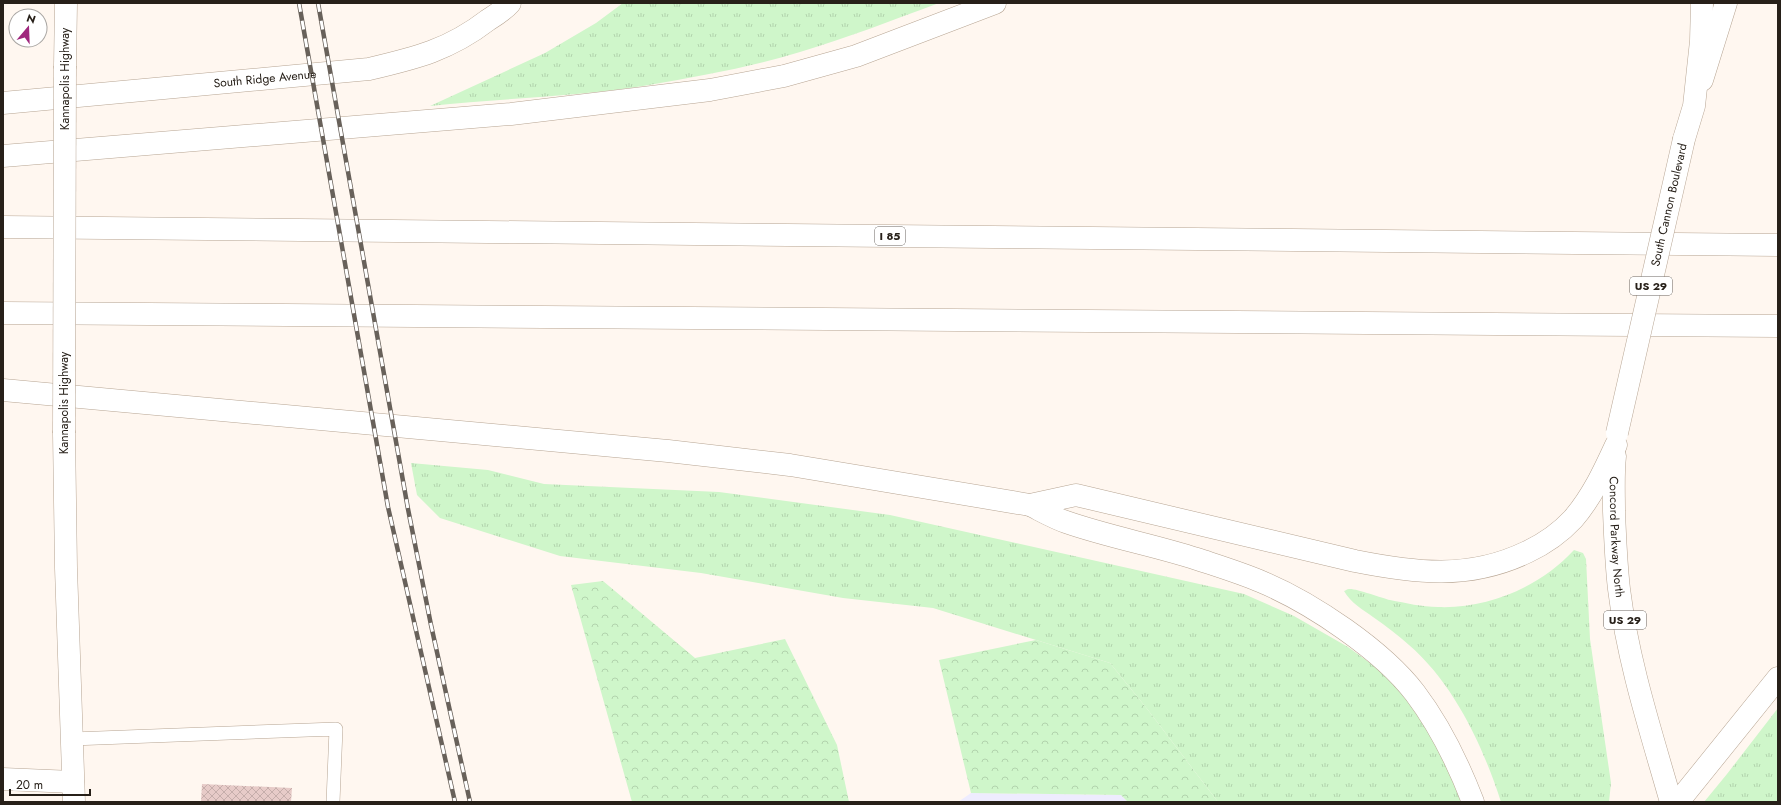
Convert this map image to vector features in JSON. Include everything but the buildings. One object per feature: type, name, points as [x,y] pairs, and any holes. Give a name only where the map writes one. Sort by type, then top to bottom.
[{"type":"main road","name":"Kannapolis Highway","points":[[66,3],[64,433],[66,576],[74,792]]},
{"type":"main road","name":"South Ridge Avenue","points":[[3,103],[369,69],[416,58],[446,46],[474,31],[510,3]]},
{"type":"main road","points":[[3,156],[510,114],[710,90],[784,76],[856,56],[995,3]]},
{"type":"main road","points":[[1694,106],[1701,41],[1702,3]]},
{"type":"main road","name":"South Cannon Boulevard","points":[[1616,439],[1684,139],[1726,3]]},
{"type":"main road","name":"I 85","points":[[3,228],[1778,245]]},
{"type":"main road","points":[[3,313],[1778,326]]},
{"type":"main road","points":[[3,390],[668,451],[790,465],[1030,506],[1064,522],[1196,559],[1262,582],[1303,603],[1333,622],[1367,646],[1391,666],[1414,692],[1435,721],[1449,748],[1473,802]]},
{"type":"main road","points":[[1030,506],[1076,495],[1362,563],[1424,572],[1462,572],[1515,558],[1539,546],[1557,534],[1573,519],[1588,500],[1600,478],[1616,439]]},
{"type":"main road","name":"Concord Parkway North","points":[[1616,439],[1613,469],[1619,590],[1629,646],[1642,700],[1671,802]]},
{"type":"main road","points":[[1678,802],[1778,678]]},
{"type":"main road","points":[[3,778],[74,792]]},
{"type":"lane","points":[[72,739],[336,729],[333,802]]},
{"type":"shaded area","points":[[971,793],[1121,795],[1128,802],[958,802]]},
{"type":"green space","points":[[623,3],[939,3],[818,47],[725,71],[622,89],[430,106],[545,53],[596,23]]},
{"type":"green space","points":[[411,463],[488,470],[544,484],[719,492],[890,515],[1244,594],[1294,616],[1348,647],[1396,682],[1475,802],[1218,802],[1110,663],[933,608],[843,598],[701,573],[560,556],[440,518],[417,495]]},
{"type":"green space","points":[[1574,550],[1583,553],[1586,559],[1590,639],[1611,783],[1609,802],[1501,802],[1476,738],[1453,697],[1440,678],[1409,645],[1357,606],[1344,591],[1352,589],[1414,605],[1457,607],[1476,604],[1494,600],[1529,585],[1545,575]]},
{"type":"green space","points":[[603,581],[695,658],[785,639],[837,745],[849,802],[632,802],[571,585]]},
{"type":"green space","points":[[1036,640],[1110,663],[1218,802],[1128,802],[1121,795],[971,793],[939,660]]},
{"type":"green space","points":[[1778,708],[1778,802],[1704,802],[1727,774]]},
{"type":"railway","points":[[299,3],[388,507],[455,802]]},
{"type":"railway","points":[[318,3],[408,509],[431,625],[470,802]]}]
